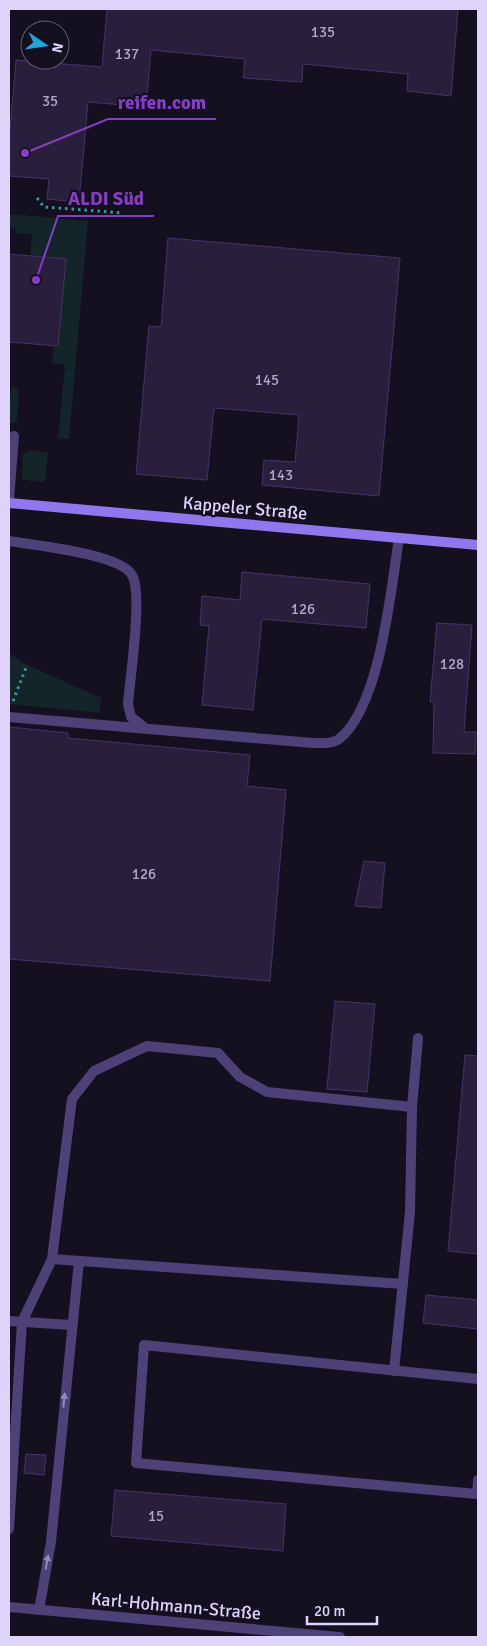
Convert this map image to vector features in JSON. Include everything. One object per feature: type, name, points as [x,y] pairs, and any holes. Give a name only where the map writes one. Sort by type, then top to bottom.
[{"type":"street","points":[[9,502],[14,436]]},
{"type":"street","name":"Kappeler Straße","points":[[9,502],[478,545]]},
{"type":"street","points":[[9,717],[313,743],[337,741],[356,723],[375,672],[399,538]]},
{"type":"street","points":[[9,541],[81,553],[117,562],[132,574],[136,592],[128,704],[131,718],[146,729]]},
{"type":"street","points":[[394,1371],[410,1212],[412,1108],[418,1038]]},
{"type":"street","points":[[9,1528],[22,1322],[52,1259],[72,1099],[94,1071],[148,1046],[218,1053],[240,1077],[267,1092],[412,1108]]},
{"type":"street","points":[[52,1259],[403,1284]]},
{"type":"street","points":[[39,1610],[51,1542],[71,1325],[79,1261]]},
{"type":"street","points":[[9,1321],[71,1325]]},
{"type":"street","points":[[478,1379],[144,1345],[136,1463],[477,1494],[478,1480]]},
{"type":"street","name":"Karl-Hohmann-Straße","points":[[9,1606],[340,1637]]},
{"type":"path","points":[[37,198],[44,207],[123,213]]},
{"type":"path","points":[[11,704],[27,664]]},
{"type":"shaded area","points":[[9,214],[88,221],[69,439],[58,438],[65,365],[52,363],[54,346],[58,346],[66,259],[30,256],[32,234],[15,233],[16,228],[9,227]]},
{"type":"shaded area","points":[[12,386],[19,390],[17,421],[9,423],[9,402]]},
{"type":"shaded area","points":[[29,450],[48,452],[45,482],[22,480],[23,455]]},
{"type":"shaded area","points":[[9,653],[27,665],[101,698],[100,713],[9,704]]},
{"type":"building","points":[[107,9],[458,9],[451,96],[407,91],[408,74],[303,64],[302,82],[243,78],[245,59],[151,50],[146,107],[88,102],[79,202],[47,199],[49,179],[9,176],[9,141],[16,60],[20,60],[20,70],[70,70],[70,64],[102,67]]},
{"type":"building","points":[[168,238],[400,258],[379,496],[262,485],[264,460],[295,462],[299,415],[214,408],[207,480],[136,474],[149,326],[161,327]]},
{"type":"building","points":[[9,254],[66,259],[58,346],[9,342]]},
{"type":"building","points":[[242,572],[370,584],[366,628],[262,619],[253,710],[202,705],[209,626],[200,625],[202,596],[240,600]]},
{"type":"building","points":[[437,623],[472,625],[464,732],[476,732],[475,754],[433,753],[434,702],[430,702]]},
{"type":"building","points":[[9,727],[68,733],[68,738],[250,755],[247,786],[286,790],[270,981],[9,959]]},
{"type":"building","points":[[364,861],[385,863],[381,908],[355,906]]},
{"type":"building","points":[[335,1001],[375,1004],[367,1092],[327,1089]]},
{"type":"building","points":[[465,1055],[478,1056],[478,1254],[448,1251]]},
{"type":"building","points":[[426,1295],[478,1300],[478,1329],[423,1323]]},
{"type":"building","points":[[26,1454],[46,1455],[44,1475],[24,1473]]},
{"type":"building","points":[[115,1490],[286,1504],[283,1551],[111,1536]]},
{"type":"place","name":"reifen.com","points":[[25,153]]},
{"type":"place","name":"ALDI Süd","points":[[36,280]]}]
